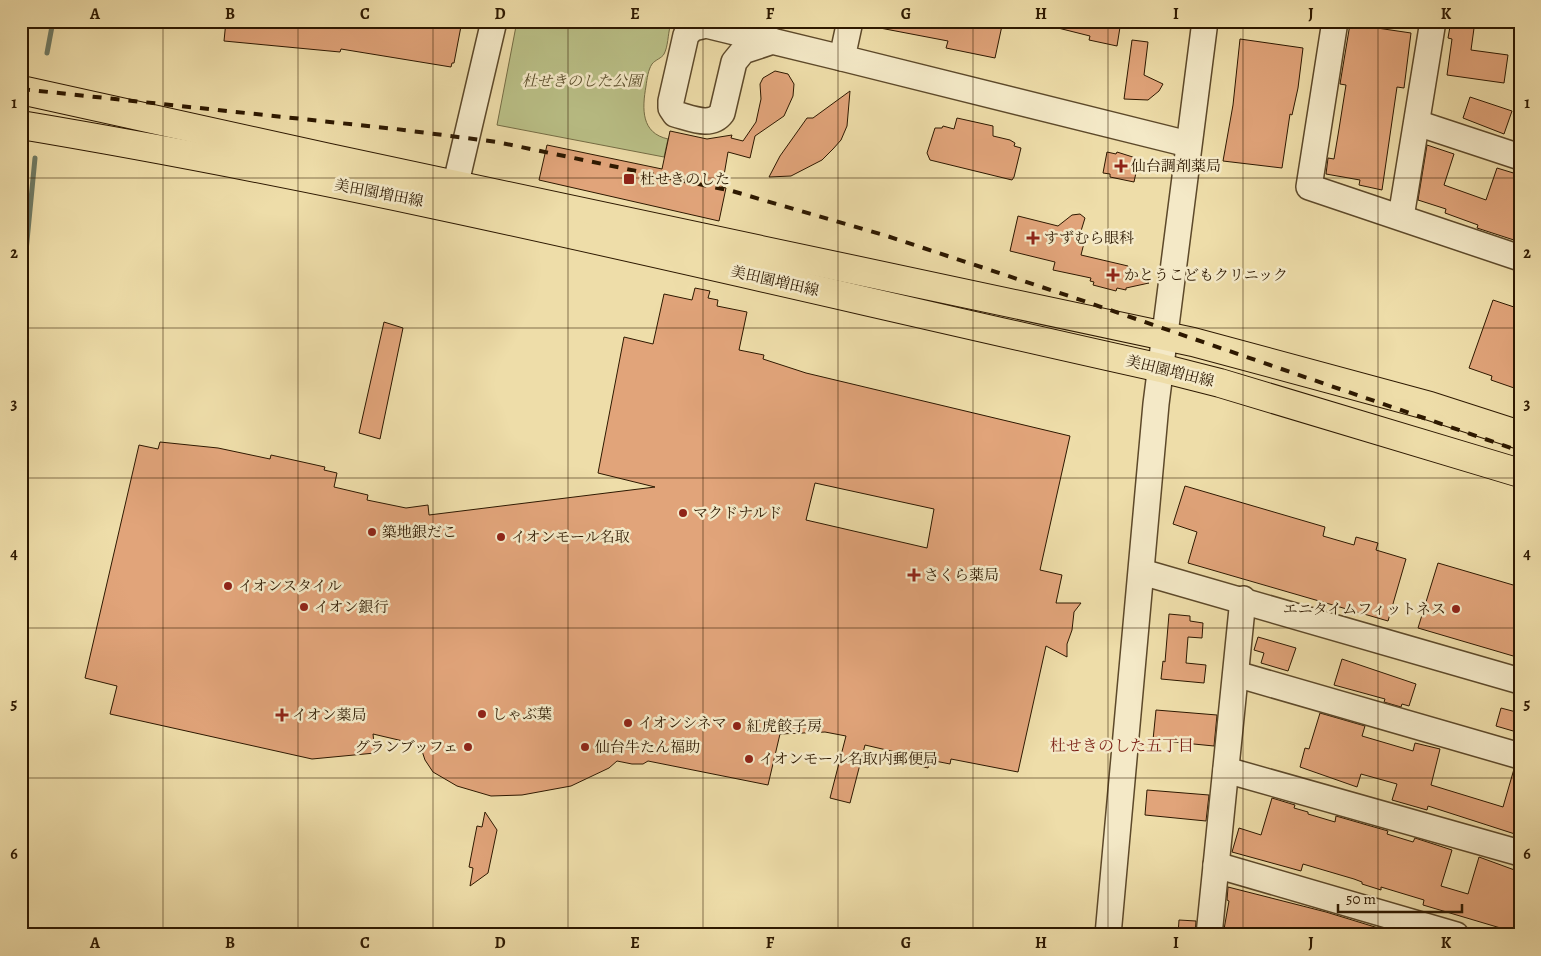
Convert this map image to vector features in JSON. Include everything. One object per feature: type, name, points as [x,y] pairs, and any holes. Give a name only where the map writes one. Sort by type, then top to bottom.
[{"type":"main road","name":"美田園増田線","points":[[21,90],[329,158],[453,195],[1161,368],[1520,473]]},
{"type":"main road","name":"美田園増田線","points":[[21,125],[453,195],[1164,336],[1430,406],[1520,435]]},
{"type":"street","points":[[453,195],[494,21]]},
{"type":"street","points":[[842,58],[850,21]]},
{"type":"street","points":[[1108,935],[1164,336],[1188,144],[1206,21]]},
{"type":"street","points":[[1335,21],[1309,187],[1520,258]]},
{"type":"street","points":[[1401,217],[1433,21]]},
{"type":"street","points":[[773,42],[743,51],[734,62],[722,113],[718,120],[709,122],[675,114],[671,108],[671,101],[686,35],[693,28],[706,25],[1188,144]]},
{"type":"street","points":[[686,35],[722,43],[738,57]]},
{"type":"street","points":[[1417,123],[1520,157]]},
{"type":"street","points":[[1142,572],[1520,681]]},
{"type":"street","points":[[1208,935],[1243,600]]},
{"type":"street","points":[[1236,674],[1520,756]]},
{"type":"street","points":[[1226,770],[1520,853]]},
{"type":"street","points":[[1216,865],[1456,935]]},
{"type":"green space","name":"杜せきのした公園","points":[[517,21],[674,21],[672,27],[670,27],[664,54],[652,64],[650,69],[644,103],[645,119],[648,126],[659,136],[668,139],[664,157],[497,125]]},
{"type":"building","points":[[226,21],[412,21],[432,24],[432,21],[462,21],[454,63],[452,63],[451,67],[341,49],[340,52],[224,41]]},
{"type":"building","points":[[881,21],[1003,21],[995,58],[946,48],[948,41],[880,28]]},
{"type":"building","points":[[1050,21],[1121,21],[1117,46],[1089,40],[1090,36],[1050,26]]},
{"type":"building","points":[[1451,21],[1475,21],[1471,50],[1508,55],[1504,83],[1447,75],[1452,39],[1448,38]]},
{"type":"building","points":[[1350,24],[1411,33],[1404,88],[1397,87],[1382,190],[1359,185],[1360,180],[1326,174],[1328,158],[1334,159],[1339,129],[1346,85],[1340,84]]},
{"type":"building","points":[[1240,39],[1303,48],[1298,88],[1292,115],[1290,114],[1282,168],[1223,161],[1233,105]]},
{"type":"building","points":[[1132,40],[1148,42],[1144,75],[1163,84],[1159,91],[1148,100],[1124,99]]},
{"type":"building","points":[[775,71],[788,74],[794,84],[793,96],[784,116],[755,136],[750,158],[728,152],[722,187],[726,188],[719,221],[539,180],[547,145],[662,169],[670,131],[707,139],[732,135],[731,138],[743,141],[756,122],[761,99],[760,84],[763,78]]},
{"type":"building","points":[[850,91],[847,126],[841,140],[833,149],[822,160],[791,176],[769,177],[780,156],[807,118],[813,118]]},
{"type":"building","points":[[1470,97],[1512,111],[1504,134],[1463,118]]},
{"type":"building","points":[[957,118],[993,126],[993,136],[1010,140],[1015,143],[1014,146],[1021,148],[1012,180],[930,160],[927,153],[935,128],[942,128],[943,126],[954,129]]},
{"type":"building","points":[[1427,145],[1454,154],[1444,185],[1486,200],[1497,168],[1520,175],[1520,242],[1477,228],[1478,225],[1445,213],[1446,209],[1418,200]]},
{"type":"building","name":"仙台調剤薬局","points":[[1107,152],[1116,154],[1117,152],[1139,159],[1134,182],[1110,177],[1110,174],[1103,173]]},
{"type":"building","points":[[1080,214],[1085,218],[1081,231],[1085,239],[1081,255],[1128,266],[1130,271],[1149,283],[1126,288],[1126,290],[1117,288],[1116,291],[1093,285],[1094,282],[1090,281],[1091,278],[1053,270],[1055,262],[1010,251],[1018,216],[1058,226],[1072,215]]},
{"type":"building","name":"イオンモール名取","points":[[695,288],[710,291],[708,298],[718,300],[717,306],[747,312],[739,350],[764,355],[763,359],[806,373],[1070,436],[1040,570],[1062,575],[1056,603],[1081,603],[1074,612],[1072,630],[1067,644],[1067,657],[1046,646],[1018,772],[951,759],[950,764],[930,760],[928,768],[902,762],[904,754],[865,745],[850,803],[830,798],[846,736],[825,732],[780,734],[768,785],[648,761],[643,764],[632,764],[617,761],[609,768],[571,786],[522,795],[491,796],[457,786],[433,772],[425,760],[420,745],[373,734],[375,753],[312,759],[110,714],[117,686],[85,678],[139,445],[158,449],[160,442],[218,448],[270,459],[271,455],[325,467],[324,470],[337,473],[334,487],[368,495],[367,500],[406,508],[428,505],[429,515],[655,487],[598,473],[624,337],[653,344],[664,294],[692,300]],"holes":[[[815,483],[934,509],[927,548],[806,520]]]},
{"type":"building","points":[[1493,300],[1520,309],[1520,390],[1491,380],[1492,376],[1469,368]]},
{"type":"building","points":[[384,322],[403,328],[380,439],[359,433]]},
{"type":"building","points":[[1185,486],[1325,527],[1323,536],[1354,545],[1356,537],[1378,543],[1376,550],[1406,559],[1388,621],[1188,563],[1197,532],[1173,524]]},
{"type":"building","points":[[1438,563],[1520,587],[1520,658],[1418,628]]},
{"type":"building","points":[[1169,614],[1190,616],[1190,621],[1203,623],[1202,638],[1188,637],[1186,663],[1206,665],[1204,683],[1161,679],[1163,661],[1165,662]]},
{"type":"building","points":[[1258,637],[1296,648],[1288,671],[1261,663],[1264,653],[1254,650]]},
{"type":"building","points":[[1342,659],[1416,684],[1409,706],[1402,704],[1401,707],[1384,702],[1385,699],[1334,685]]},
{"type":"building","points":[[1501,708],[1520,713],[1520,733],[1496,726]]},
{"type":"building","points":[[1156,710],[1217,715],[1214,746],[1153,740]]},
{"type":"building","points":[[1320,713],[1365,726],[1362,736],[1413,751],[1415,743],[1440,749],[1431,785],[1503,807],[1514,769],[1520,770],[1520,828],[1518,835],[1428,806],[1427,810],[1392,800],[1397,784],[1361,774],[1357,787],[1300,767],[1305,748],[1309,749]]},
{"type":"building","points":[[1147,790],[1209,795],[1206,821],[1145,815]]},
{"type":"building","points":[[1272,798],[1295,805],[1294,808],[1308,812],[1308,814],[1335,822],[1336,816],[1388,831],[1387,834],[1413,842],[1415,838],[1452,850],[1441,886],[1468,894],[1479,857],[1520,872],[1520,912],[1514,932],[1423,905],[1424,900],[1381,887],[1381,890],[1362,884],[1362,882],[1354,879],[1303,864],[1301,871],[1232,852],[1239,828],[1261,835]]},
{"type":"building","points":[[485,812],[497,830],[488,873],[470,886],[473,868],[469,867],[477,826],[482,827]]},
{"type":"building","points":[[1228,887],[1326,912],[1388,931],[1387,935],[1223,935],[1229,901],[1227,900]]},
{"type":"building","points":[[1179,920],[1196,921],[1195,935],[1178,935]]},
{"type":"waterway","points":[[47,53],[53,21]]},
{"type":"waterway","points":[[21,303],[35,158]]},
{"type":"railway","points":[[21,89],[396,129],[497,142],[732,191],[887,236],[1075,298],[1520,451]]},
{"type":"place","name":"仙台調剤薬局","points":[[1121,166]]},
{"type":"place","name":"杜せきのした","points":[[629,179]]},
{"type":"place","name":"すずむら眼科","points":[[1033,238]]},
{"type":"place","name":"かとうこどもクリニック","points":[[1113,275]]},
{"type":"place","name":"マクドナルド","points":[[683,513]]},
{"type":"place","name":"築地銀だこ","points":[[372,532]]},
{"type":"place","name":"イオンモール名取","points":[[501,537]]},
{"type":"place","name":"さくら薬局","points":[[914,575]]},
{"type":"place","name":"イオンスタイル","points":[[228,586]]},
{"type":"place","name":"イオン銀行","points":[[304,607]]},
{"type":"place","name":"エニタイムフィットネス","points":[[1456,609]]},
{"type":"place","name":"しゃぶ葉","points":[[482,714]]},
{"type":"place","name":"イオン薬局","points":[[282,715]]},
{"type":"place","name":"イオンシネマ","points":[[628,723]]},
{"type":"place","name":"紅虎餃子房","points":[[737,726]]},
{"type":"place","name":"グランブッフェ","points":[[468,747]]},
{"type":"place","name":"仙台牛たん福助","points":[[585,747]]},
{"type":"place","name":"イオンモール名取内郵便局","points":[[749,759]]},
{"type":"district","name":"杜せきのした五丁目","points":[[1122,745]]}]
